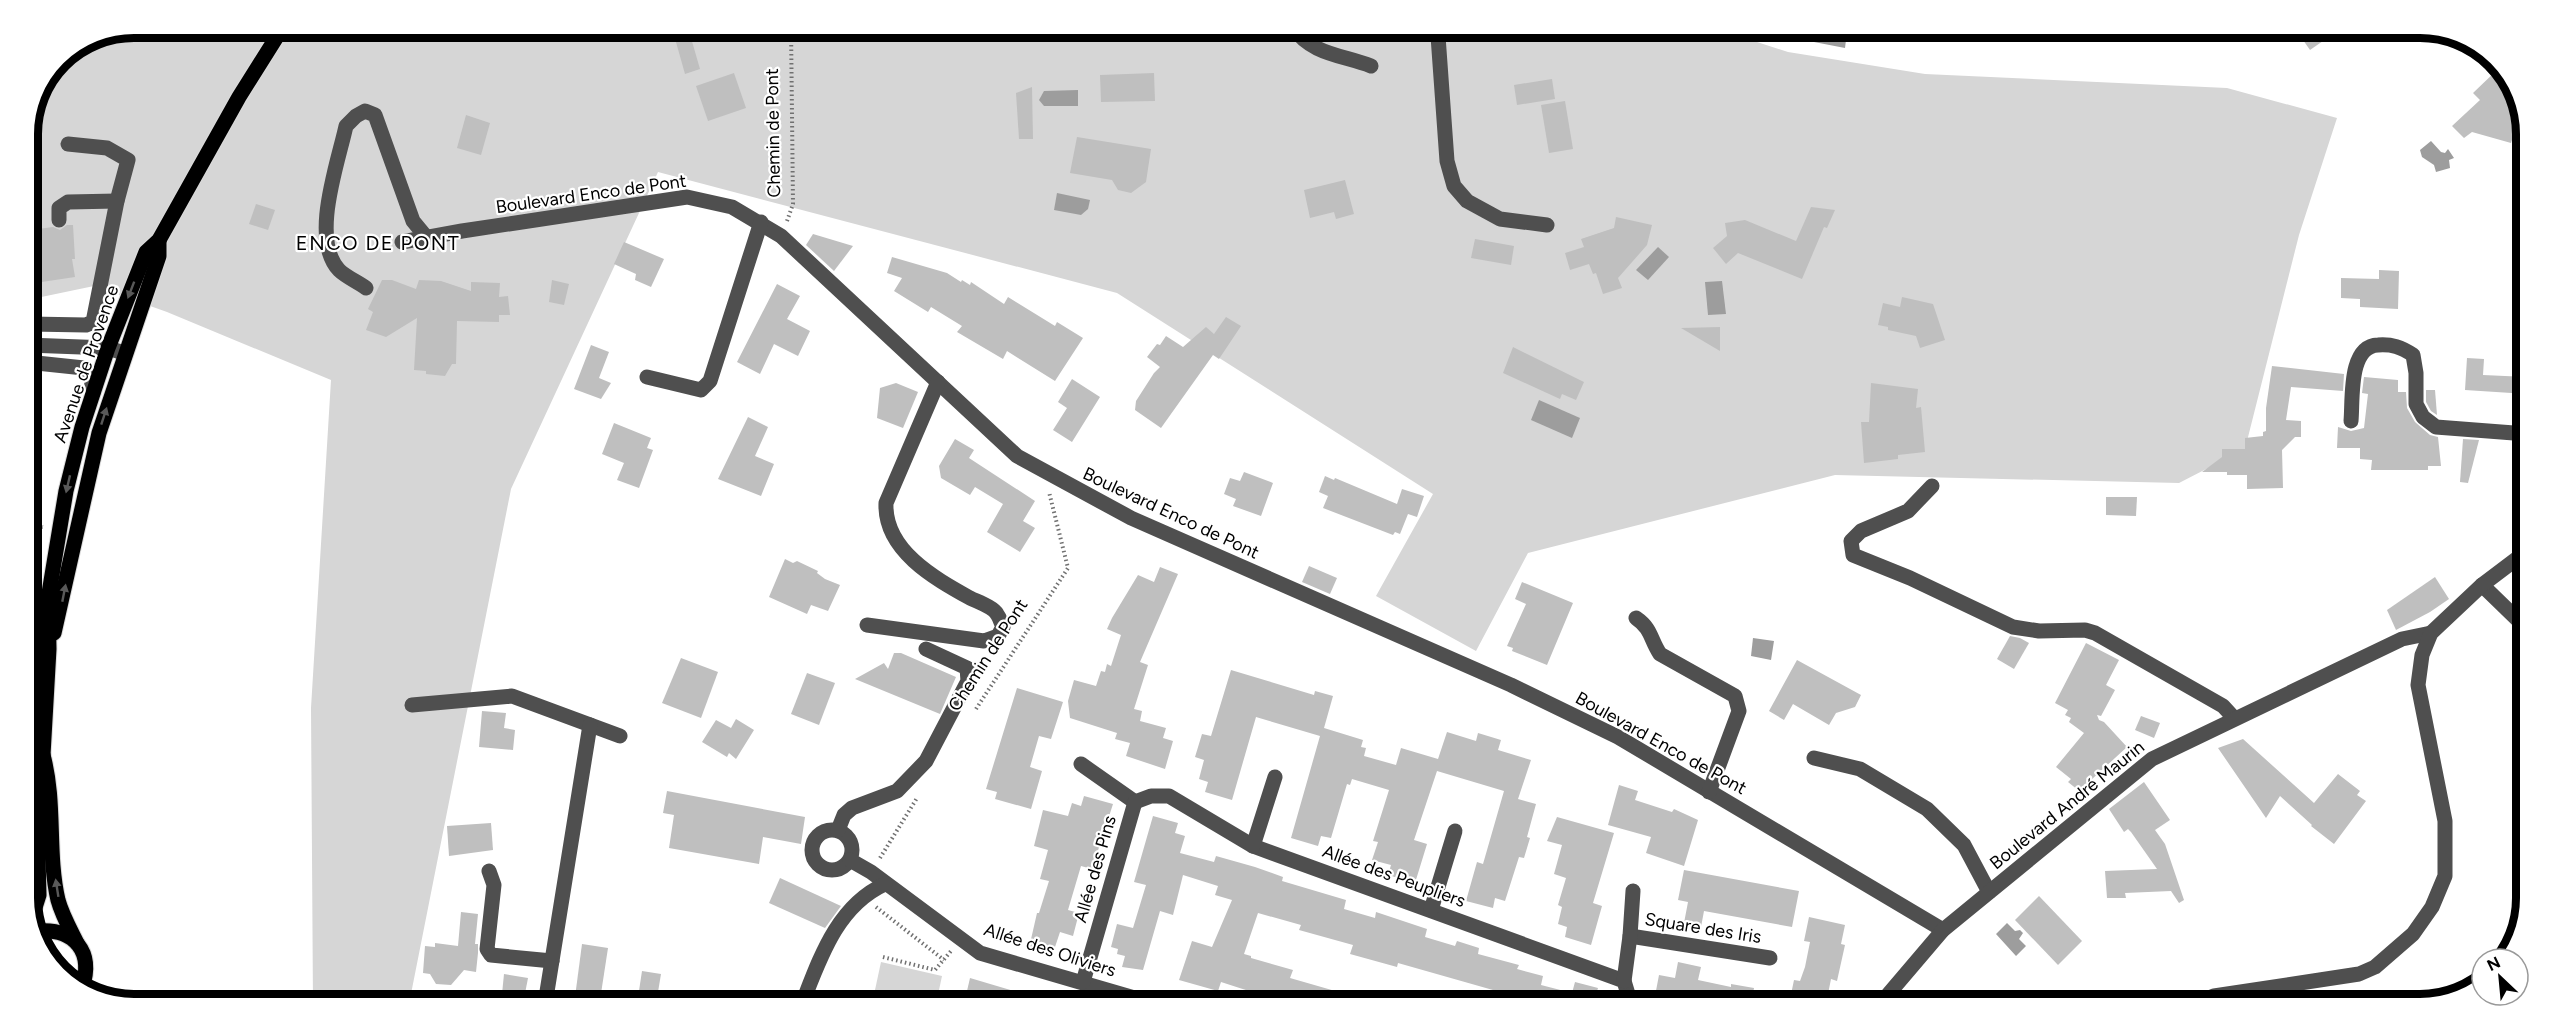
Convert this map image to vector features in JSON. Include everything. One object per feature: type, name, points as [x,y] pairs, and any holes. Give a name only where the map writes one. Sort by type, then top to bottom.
[{"type":"main road","name":"Avenue de Provence","points":[[38,771],[43,755],[50,650],[48,599],[72,470],[93,393],[146,252],[159,240],[239,97],[276,38]]},
{"type":"main road","name":"Avenue de Provence","points":[[50,650],[63,600],[83,493],[124,353],[159,256],[159,240]]},
{"type":"main road","name":"Avenue de Provence","points":[[43,755],[50,780],[54,864],[59,902],[84,954],[87,966],[84,980]]},
{"type":"main road","name":"Avenue de Provence","points":[[38,856],[38,898]]},
{"type":"main road","points":[[44,931],[65,934],[77,943]]},
{"type":"street","points":[[1301,38],[1324,52],[1371,66]]},
{"type":"street","points":[[1438,38],[1447,161],[1454,186],[1467,201],[1500,219],[1547,225]]},
{"type":"street","points":[[366,288],[338,270],[325,239],[326,213],[346,126],[365,111],[375,115],[413,221],[426,238]]},
{"type":"street","points":[[38,324],[86,325],[93,322],[117,201],[128,160],[107,148],[68,144]]},
{"type":"street","name":"Boulevard Enco de Pont","points":[[402,242],[687,197],[732,207],[761,222],[781,236],[1017,456],[1050,476],[1142,523],[1511,685],[1618,737],[1943,930]]},
{"type":"street","points":[[59,220],[59,208],[68,202],[117,201]]},
{"type":"street","points":[[646,376],[700,390],[710,381],[761,222]]},
{"type":"street","points":[[2351,421],[2355,368],[2362,352],[2373,345],[2385,344],[2400,347],[2413,355],[2416,373],[2416,404],[2423,417],[2436,427],[2516,433]]},
{"type":"street","points":[[38,345],[108,348],[124,353]]},
{"type":"street","points":[[38,363],[84,368],[91,377],[93,393]]},
{"type":"street","points":[[867,625],[984,641],[998,636],[1003,627],[997,613],[937,580],[916,562],[901,547],[886,514],[886,503],[938,382]]},
{"type":"street","points":[[1932,486],[1908,511],[1861,531],[1851,541],[1853,555],[1910,578],[2013,627],[2039,631],[2085,630],[2095,633],[2223,706],[2234,718]]},
{"type":"street","points":[[2227,994],[2359,974],[2375,967],[2394,952],[2413,934],[2432,907],[2445,876],[2445,821],[2418,685],[2422,655],[2431,633],[2482,585],[2516,559]]},
{"type":"street","points":[[2482,585],[2516,618]]},
{"type":"street","points":[[1636,618],[1648,626],[1654,646],[1660,654],[1735,696],[1739,711],[1709,792]]},
{"type":"street","name":"Boulevard André Maurin","points":[[1889,994],[1943,930],[2152,759],[2402,639],[2431,633]]},
{"type":"street","points":[[838,830],[844,815],[852,808],[897,791],[926,761],[968,681],[968,669],[926,650]]},
{"type":"street","points":[[412,705],[512,696],[620,736]]},
{"type":"street","points":[[547,994],[590,725]]},
{"type":"street","points":[[1814,758],[1860,769],[1927,809],[1964,845],[1989,892]]},
{"type":"street","points":[[1081,764],[1135,802]]},
{"type":"street","points":[[1253,846],[1275,777]]},
{"type":"street","name":"Allée des Peupliers","points":[[1135,802],[1151,795],[1168,796],[1253,846],[1624,981]]},
{"type":"street","name":"Allée des Pins","points":[[1083,982],[1135,802]]},
{"type":"street","points":[[838,830],[851,844],[850,860],[836,869],[828,870],[819,866],[812,852],[816,836],[822,832],[838,830]]},
{"type":"street","points":[[1431,910],[1455,831]]},
{"type":"street","name":"Allée des Oliviers","points":[[850,860],[871,872],[980,953],[1122,994]]},
{"type":"street","points":[[489,871],[494,885],[487,949],[491,955],[552,961]]},
{"type":"street","points":[[806,994],[825,945],[858,899],[885,884]]},
{"type":"street","points":[[1628,994],[1624,981],[1633,891]]},
{"type":"street","name":"Square des Iris","points":[[1630,936],[1770,958]]},
{"type":"path","name":"Chemin de Pont","points":[[781,236],[793,204],[791,38]]},
{"type":"path","points":[[38,377],[43,372]]},
{"type":"path","name":"Chemin de Pont","points":[[970,718],[1068,568],[1050,501],[1050,476]]},
{"type":"path","points":[[889,843],[918,797]]},
{"type":"path","points":[[883,957],[935,970],[962,939]]},
{"type":"shaded area","points":[[1745,38],[1788,52],[1925,74],[2227,88],[2337,118],[2299,235],[2245,449],[2179,483],[1835,475],[1528,553],[1476,651],[1376,596],[1433,494],[1117,293],[658,172],[511,489],[411,994],[313,994],[311,708],[331,380],[167,312],[94,286],[38,298],[39,114],[54,80],[66,66],[80,54],[114,39]]},
{"type":"shaded area","points":[[1813,38],[1846,38],[1845,48],[1814,42]]},
{"type":"shaded area","points":[[1078,90],[1078,106],[1044,106],[1039,100],[1044,91]]},
{"type":"shaded area","points":[[2431,141],[2441,152],[2445,153],[2448,149],[2454,158],[2449,160],[2450,168],[2436,172],[2434,165],[2422,157],[2420,150]]},
{"type":"shaded area","points":[[1057,193],[1090,200],[1088,209],[1081,215],[1054,210]]},
{"type":"shaded area","points":[[1658,247],[1669,257],[1648,280],[1636,270]]},
{"type":"shaded area","points":[[1722,281],[1726,314],[1708,315],[1705,282]]},
{"type":"shaded area","points":[[1539,400],[1580,418],[1572,438],[1531,420]]},
{"type":"shaded area","points":[[1753,638],[1774,641],[1771,660],[1751,656]]},
{"type":"shaded area","points":[[2007,923],[2015,931],[2020,930],[2023,933],[2019,939],[2026,946],[2016,956],[1996,934]]},
{"type":"shaded area","points":[[881,962],[942,976],[938,994],[874,994]]},
{"type":"building","points":[[675,38],[691,38],[700,69],[685,74]]},
{"type":"building","points":[[2302,38],[2327,38],[2310,50]]},
{"type":"building","points":[[2494,72],[2497,75],[2504,85],[2515,114],[2516,127],[2511,143],[2472,132],[2464,138],[2452,126],[2480,100],[2473,93]]},
{"type":"building","points":[[734,73],[746,108],[708,121],[696,86]]},
{"type":"building","points":[[1154,73],[1155,101],[1101,102],[1100,75]]},
{"type":"building","points":[[1552,79],[1555,99],[1517,105],[1514,85]]},
{"type":"building","points":[[1032,87],[1033,139],[1019,139],[1016,93]]},
{"type":"building","points":[[1565,101],[1573,149],[1549,153],[1541,105]]},
{"type":"building","points":[[466,115],[490,123],[481,155],[457,148]]},
{"type":"building","points":[[1077,137],[1151,149],[1146,182],[1131,193],[1118,190],[1112,180],[1070,173]]},
{"type":"building","points":[[1345,180],[1354,214],[1336,219],[1334,212],[1310,218],[1304,190]]},
{"type":"building","points":[[256,204],[275,210],[268,230],[249,224]]},
{"type":"building","points":[[1811,207],[1835,210],[1827,228],[1824,227],[1802,279],[1738,253],[1726,264],[1713,248],[1727,236],[1725,223],[1745,220],[1796,241]]},
{"type":"building","points":[[1616,217],[1652,225],[1647,245],[1618,278],[1622,288],[1603,294],[1596,273],[1593,274],[1589,264],[1570,270],[1565,253],[1584,247],[1581,239],[1614,228]]},
{"type":"building","points":[[67,225],[73,225],[75,259],[72,259],[75,277],[38,283],[38,229],[53,227],[60,230]]},
{"type":"building","points":[[813,234],[853,246],[834,271],[806,245]]},
{"type":"building","points":[[1475,239],[1514,246],[1511,265],[1471,258]]},
{"type":"building","points":[[624,242],[664,259],[651,287],[635,280],[636,274],[614,264]]},
{"type":"building","points":[[892,257],[947,273],[970,285],[971,282],[1004,304],[1008,297],[1055,326],[1057,322],[1083,338],[1055,381],[1007,351],[1003,359],[957,332],[962,326],[931,307],[928,312],[894,291],[902,278],[887,273]]},
{"type":"building","points":[[2379,270],[2399,271],[2398,309],[2360,307],[2360,299],[2341,298],[2341,278],[2379,279]]},
{"type":"building","points":[[382,280],[392,280],[416,289],[419,280],[441,281],[471,291],[471,282],[500,283],[499,297],[508,296],[510,315],[499,315],[499,322],[457,321],[456,364],[452,364],[445,376],[426,374],[426,371],[414,370],[417,318],[386,337],[366,330],[373,312],[368,309]]},
{"type":"building","points":[[552,280],[569,284],[564,305],[549,302]]},
{"type":"building","points":[[777,284],[800,296],[787,319],[810,331],[798,356],[774,344],[760,374],[737,362]]},
{"type":"building","points":[[1902,297],[1933,304],[1945,340],[1920,348],[1916,336],[1888,330],[1888,327],[1878,325],[1883,303],[1900,307]]},
{"type":"building","points":[[1226,317],[1241,326],[1219,359],[1213,355],[1161,428],[1135,410],[1136,401],[1160,367],[1147,357],[1157,344],[1160,345],[1166,336],[1183,347],[1206,327],[1214,334]]},
{"type":"building","points":[[1720,327],[1720,351],[1681,328]]},
{"type":"building","points":[[591,345],[609,352],[599,378],[611,383],[601,399],[574,389]]},
{"type":"building","points":[[1513,347],[1584,382],[1576,400],[1562,394],[1560,399],[1503,373]]},
{"type":"building","points":[[2467,358],[2484,359],[2483,375],[2516,376],[2516,393],[2465,390]]},
{"type":"building","points":[[2272,366],[2344,374],[2343,391],[2291,387],[2286,420],[2301,421],[2301,437],[2295,437],[2282,450],[2283,488],[2247,489],[2247,475],[2202,472],[2222,457],[2222,449],[2245,449],[2245,438],[2263,436],[2263,432],[2266,431],[2266,408]]},
{"type":"building","points":[[2364,377],[2398,380],[2398,392],[2406,392],[2407,408],[2415,422],[2430,435],[2438,437],[2441,466],[2428,466],[2428,470],[2371,470],[2372,460],[2360,459],[2360,448],[2337,448],[2338,427],[2351,431],[2364,428],[2368,394],[2362,393]]},
{"type":"building","points":[[1072,379],[1100,397],[1072,442],[1053,430],[1067,408],[1058,402]]},
{"type":"building","points":[[896,383],[918,392],[903,428],[877,418],[880,388]]},
{"type":"building","points":[[1871,383],[1918,389],[1916,408],[1921,407],[1925,452],[1898,455],[1898,459],[1864,463],[1861,422],[1869,422]]},
{"type":"building","points":[[2426,390],[2435,390],[2437,415],[2431,411],[2426,402]]},
{"type":"building","points":[[748,417],[768,427],[755,456],[774,464],[761,496],[718,479]]},
{"type":"building","points":[[614,423],[651,438],[647,448],[653,450],[639,488],[617,480],[624,463],[602,454]]},
{"type":"building","points":[[955,439],[974,450],[969,458],[1035,501],[1023,521],[1035,528],[1020,552],[987,532],[1003,504],[975,487],[970,495],[941,478],[939,466]]},
{"type":"building","points":[[2463,439],[2479,440],[2468,483],[2460,482]]},
{"type":"building","points":[[1244,472],[1273,483],[1261,516],[1233,506],[1236,499],[1224,494],[1230,478],[1240,481]]},
{"type":"building","points":[[1325,476],[1397,504],[1402,489],[1424,496],[1417,517],[1408,514],[1400,534],[1395,532],[1393,535],[1323,508],[1328,496],[1319,492]]},
{"type":"building","points":[[2106,497],[2137,497],[2136,516],[2106,515]]},
{"type":"building","points":[[785,559],[793,563],[797,561],[818,571],[817,573],[825,579],[840,585],[828,611],[811,605],[807,614],[769,597]]},
{"type":"building","points":[[1309,566],[1337,578],[1330,594],[1302,582]]},
{"type":"building","points":[[1160,567],[1178,574],[1140,662],[1148,665],[1134,709],[1142,711],[1140,721],[1166,728],[1163,738],[1173,741],[1165,769],[1126,756],[1130,743],[1115,739],[1117,733],[1070,718],[1068,701],[1074,680],[1096,686],[1101,671],[1105,672],[1107,664],[1111,666],[1121,635],[1107,629],[1112,618],[1138,575],[1154,582]]},
{"type":"building","points":[[2435,577],[2449,599],[2396,630],[2387,610]]},
{"type":"building","points":[[1522,582],[1573,603],[1547,665],[1512,651],[1513,648],[1507,646],[1526,604],[1515,599]]},
{"type":"building","points":[[2010,636],[2029,643],[2014,669],[1997,659]]},
{"type":"building","points":[[2086,643],[2119,660],[2106,685],[2115,690],[2101,716],[2097,715],[2099,720],[2104,722],[2127,747],[2091,780],[2095,784],[2083,794],[2068,782],[2071,779],[2056,767],[2084,733],[2069,722],[2071,718],[2065,715],[2068,710],[2055,703]]},
{"type":"building","points":[[894,653],[901,653],[956,677],[940,714],[855,679],[884,663],[888,669]]},
{"type":"building","points":[[681,658],[718,672],[701,718],[662,703]]},
{"type":"building","points":[[1797,660],[1861,695],[1855,707],[1836,713],[1829,725],[1793,704],[1784,720],[1769,711]]},
{"type":"building","points":[[1231,670],[1314,695],[1315,691],[1333,696],[1324,728],[1363,740],[1361,747],[1366,748],[1364,756],[1396,765],[1401,748],[1438,759],[1447,732],[1476,741],[1478,733],[1501,740],[1498,750],[1531,760],[1518,799],[1536,804],[1527,837],[1530,838],[1524,858],[1519,857],[1505,901],[1495,898],[1493,908],[1466,901],[1477,862],[1483,864],[1504,791],[1437,771],[1414,840],[1427,844],[1415,883],[1388,875],[1391,865],[1372,860],[1378,842],[1373,841],[1389,790],[1352,779],[1350,785],[1347,784],[1331,838],[1321,836],[1318,846],[1291,838],[1320,736],[1256,717],[1232,800],[1205,792],[1208,782],[1199,779],[1204,760],[1195,757],[1202,734],[1211,736]]},
{"type":"building","points":[[807,673],[835,683],[819,725],[791,714]]},
{"type":"building","points":[[1017,688],[1063,702],[1051,739],[1039,736],[1030,767],[1042,771],[1031,809],[995,799],[997,792],[986,789]]},
{"type":"building","points":[[482,711],[506,713],[504,728],[515,730],[513,750],[479,747]]},
{"type":"building","points":[[2141,716],[2160,723],[2154,738],[2135,730]]},
{"type":"building","points":[[736,719],[754,730],[736,759],[729,753],[727,757],[702,742],[716,720],[731,728]]},
{"type":"building","points":[[2243,739],[2314,803],[2338,774],[2360,791],[2357,795],[2366,801],[2334,844],[2311,826],[2280,796],[2266,818],[2218,748]]},
{"type":"building","points":[[2144,782],[2170,820],[2155,830],[2165,844],[2184,900],[2179,903],[2171,891],[2125,893],[2126,898],[2107,898],[2105,871],[2157,869],[2131,832],[2128,829],[2124,832],[2109,809]]},
{"type":"building","points":[[1619,785],[1638,791],[1635,800],[1672,812],[1674,809],[1698,820],[1684,866],[1646,853],[1651,837],[1608,825]]},
{"type":"building","points":[[667,791],[805,817],[801,844],[763,837],[759,864],[669,848],[674,815],[663,813]]},
{"type":"building","points":[[1084,796],[1113,804],[1092,869],[1081,866],[1068,910],[1079,913],[1073,936],[1060,932],[1055,947],[1050,945],[1047,953],[1029,948],[1037,913],[1039,913],[1049,881],[1040,879],[1048,850],[1034,846],[1043,810],[1068,816],[1072,803],[1081,806]]},
{"type":"building","points":[[1153,816],[1178,823],[1175,833],[1185,836],[1180,853],[1214,862],[1216,856],[1255,867],[1283,877],[1282,881],[1346,900],[1344,909],[1375,918],[1376,912],[1427,929],[1425,937],[1455,946],[1457,941],[1479,948],[1478,954],[1519,965],[1517,969],[1543,976],[1541,985],[1572,993],[1575,982],[1598,988],[1596,994],[1507,994],[1398,963],[1397,967],[1350,954],[1353,945],[1299,930],[1301,925],[1258,913],[1244,954],[1293,970],[1290,978],[1346,994],[1252,994],[1252,992],[1221,982],[1218,991],[1179,980],[1192,941],[1212,947],[1232,900],[1215,895],[1218,886],[1183,875],[1173,915],[1160,911],[1143,970],[1122,967],[1125,956],[1117,954],[1118,949],[1111,947],[1117,924],[1133,928],[1146,885],[1134,882]]},
{"type":"building","points":[[1557,817],[1614,833],[1593,903],[1602,906],[1591,945],[1565,937],[1567,927],[1558,924],[1562,907],[1558,905],[1566,878],[1554,874],[1562,845],[1547,841]]},
{"type":"building","points":[[491,823],[493,850],[449,856],[447,826]]},
{"type":"building","points":[[1684,870],[1799,891],[1792,927],[1704,911],[1701,927],[1684,923],[1688,902],[1678,900]]},
{"type":"building","points":[[780,878],[841,906],[825,928],[769,903]]},
{"type":"building","points":[[2039,896],[2082,941],[2058,965],[2015,920]]},
{"type":"building","points":[[461,912],[478,914],[475,944],[478,944],[476,972],[464,970],[451,985],[436,984],[430,974],[423,973],[425,946],[435,947],[435,943],[458,946]]},
{"type":"building","points":[[1809,917],[1845,925],[1841,944],[1845,945],[1837,981],[1831,979],[1828,994],[1791,994],[1794,980],[1800,981],[1805,967],[1810,942],[1804,941]]},
{"type":"building","points":[[582,944],[608,948],[601,994],[575,994]]},
{"type":"building","points":[[1678,962],[1701,967],[1698,980],[1731,987],[1731,984],[1754,988],[1753,994],[1655,994],[1659,975],[1675,978]]},
{"type":"building","points":[[642,971],[661,974],[658,994],[639,994]]},
{"type":"building","points":[[504,974],[528,978],[525,994],[502,994]]},
{"type":"building","points":[[970,978],[1024,994],[966,994]]},
{"type":"district","name":"ENCO DE PONT","points":[[378,243]]}]
